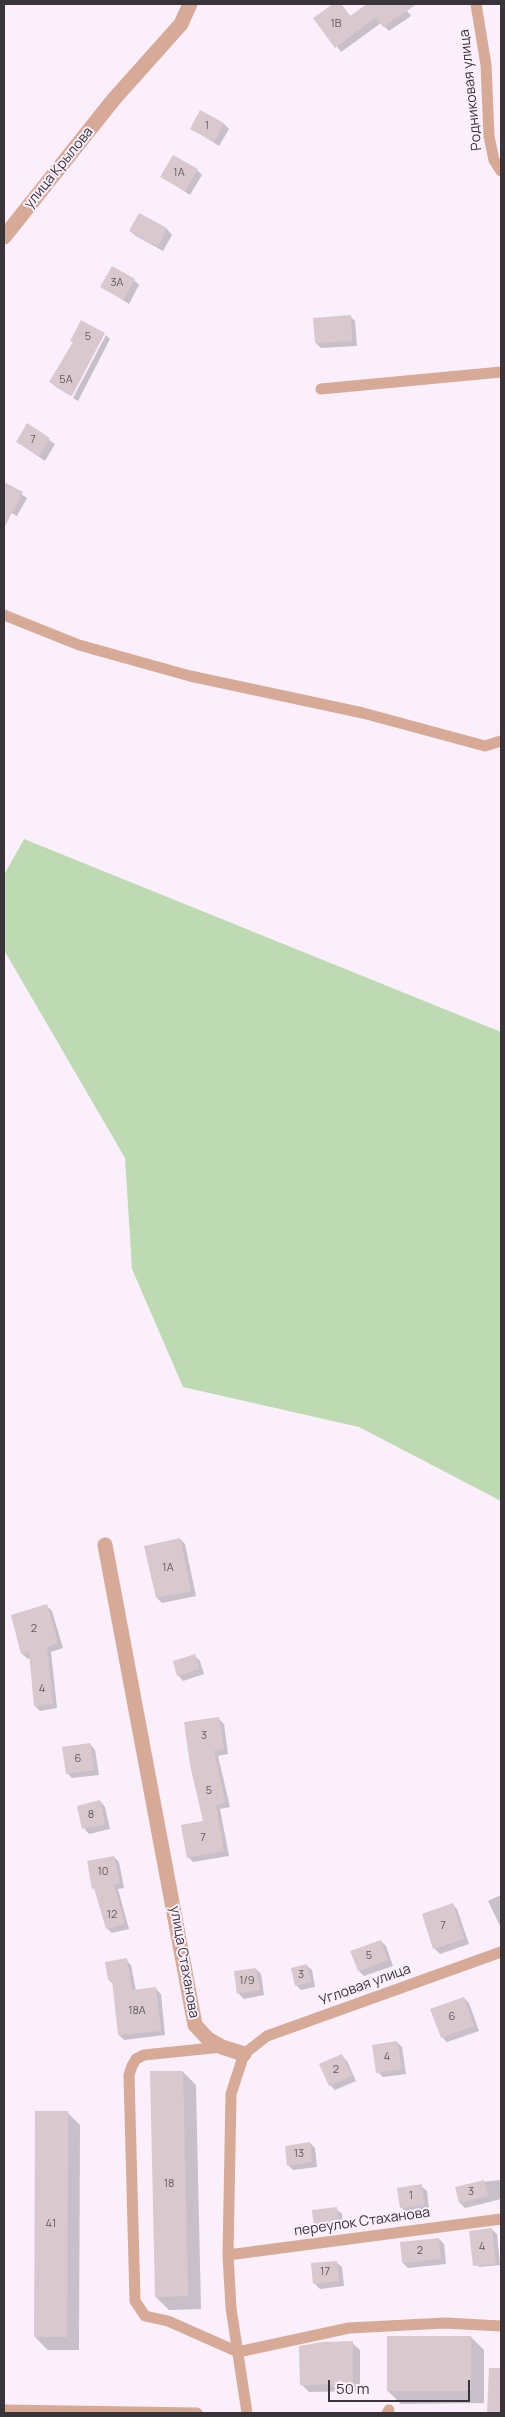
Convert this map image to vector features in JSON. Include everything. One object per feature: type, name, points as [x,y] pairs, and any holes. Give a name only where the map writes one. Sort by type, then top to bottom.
[{"type":"street","name":"улица Крылова","points":[[4,237],[114,99],[181,24],[190,4]]},
{"type":"street","name":"улица Стаханова","points":[[105,1545],[195,2025],[208,2039],[222,2047],[244,2054]]},
{"type":"lane","name":"Родниковая улица","points":[[476,4],[486,65],[489,136],[494,160],[501,171]]},
{"type":"lane","points":[[320,389],[501,372]]},
{"type":"lane","points":[[4,615],[79,645],[190,676],[363,713],[486,746],[501,741]]},
{"type":"lane","name":"Угловая улица","points":[[244,2054],[267,2036],[501,1952]]},
{"type":"lane","points":[[222,2047],[144,2055],[136,2059],[129,2075],[135,2301],[145,2316],[168,2321],[238,2352],[349,2328],[445,2322],[501,2326]]},
{"type":"lane","points":[[244,2054],[231,2094],[228,2255],[231,2308],[247,2413]]},
{"type":"lane","name":"переулок Стаханова","points":[[228,2255],[501,2219]]},
{"type":"lane","points":[[4,2410],[197,2413]]},
{"type":"green space","points":[[24,839],[501,1032],[501,1501],[359,1427],[183,1387],[132,1269],[125,1158],[4,950],[4,875]]},
{"type":"building","points":[[333,4],[341,4],[350,16],[367,4],[417,4],[383,27],[376,17],[335,48],[313,18]]},
{"type":"building","points":[[200,110],[224,123],[214,142],[190,129]]},
{"type":"building","points":[[173,155],[198,169],[185,191],[160,177]]},
{"type":"building","points":[[139,213],[167,228],[158,247],[129,231]]},
{"type":"building","points":[[112,266],[135,279],[123,300],[100,287]]},
{"type":"building","points":[[351,315],[352,341],[315,343],[313,318]]},
{"type":"building","points":[[81,320],[105,333],[72,396],[49,382],[73,342],[70,341]]},
{"type":"building","points":[[27,423],[50,438],[39,456],[16,442]]},
{"type":"building","points":[[4,482],[23,492],[4,528]]},
{"type":"building","points":[[180,1538],[191,1591],[156,1598],[144,1546]]},
{"type":"building","points":[[47,1604],[58,1643],[47,1647],[53,1704],[34,1706],[29,1652],[21,1654],[11,1615]]},
{"type":"building","points":[[195,1654],[199,1669],[177,1676],[173,1661]]},
{"type":"building","points":[[219,1717],[224,1749],[214,1751],[225,1802],[216,1805],[224,1851],[187,1858],[181,1825],[203,1821],[190,1765],[184,1722]]},
{"type":"building","points":[[90,1743],[94,1770],[66,1774],[62,1747]]},
{"type":"building","points":[[100,1800],[105,1824],[82,1829],[77,1806]]},
{"type":"building","points":[[114,1856],[120,1883],[114,1885],[125,1924],[106,1929],[94,1888],[92,1889],[87,1861]]},
{"type":"building","points":[[453,1903],[464,1939],[433,1949],[422,1914]]},
{"type":"building","points":[[381,1940],[388,1960],[358,1971],[350,1951]]},
{"type":"building","points":[[127,1958],[132,1990],[156,1987],[161,2031],[118,2035],[112,1980],[108,1980],[105,1962]]},
{"type":"building","points":[[307,1964],[311,1982],[295,1986],[291,1968]]},
{"type":"building","points":[[256,1968],[260,1990],[237,1994],[234,1971]]},
{"type":"building","points":[[464,1997],[474,2026],[441,2038],[430,2009]]},
{"type":"building","points":[[397,2041],[402,2069],[376,2073],[372,2045]]},
{"type":"building","points":[[342,2054],[352,2076],[329,2086],[319,2064]]},
{"type":"building","points":[[150,2071],[183,2071],[188,2296],[155,2297]]},
{"type":"building","points":[[35,2111],[68,2111],[67,2337],[34,2337]]},
{"type":"building","points":[[310,2142],[312,2162],[287,2166],[285,2146]]},
{"type":"building","points":[[484,2180],[488,2196],[459,2203],[455,2187]]},
{"type":"building","points":[[422,2184],[424,2205],[400,2208],[397,2188]]},
{"type":"building","points":[[337,2207],[339,2224],[314,2227],[312,2210]]},
{"type":"building","points":[[492,2228],[496,2264],[473,2266],[469,2231]]},
{"type":"building","points":[[439,2238],[441,2259],[402,2263],[400,2242]]},
{"type":"building","points":[[337,2261],[339,2281],[313,2284],[311,2263]]},
{"type":"building","points":[[387,2336],[471,2336],[471,2391],[387,2391]]},
{"type":"building","points":[[353,2341],[353,2384],[300,2385],[299,2346],[322,2342]]},
{"type":"building","points":[[489,2368],[501,2368],[501,2413],[487,2413]]}]
